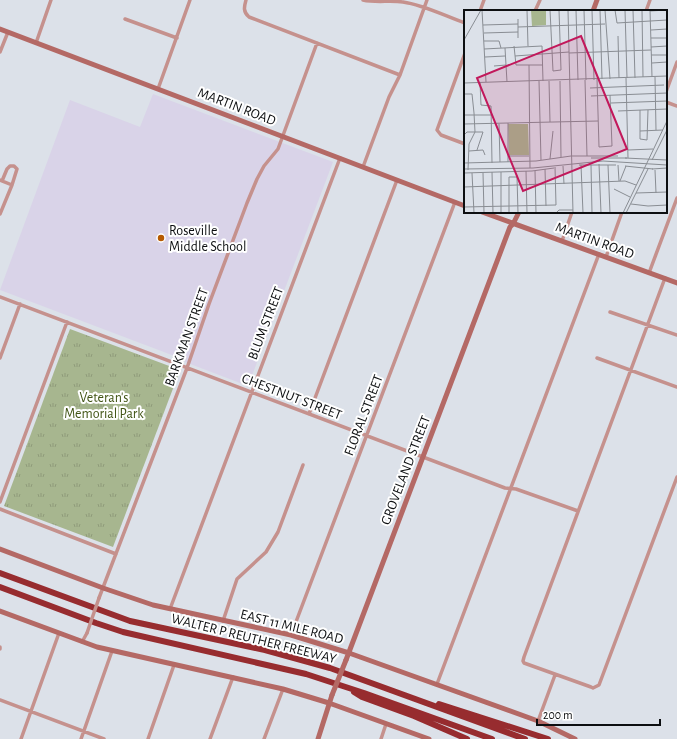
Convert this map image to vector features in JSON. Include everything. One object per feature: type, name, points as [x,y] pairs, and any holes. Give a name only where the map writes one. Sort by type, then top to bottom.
[{"type":"highway","name":"WALTER P REUTHER FREEWAY","points":[[0,573],[130,620],[304,660],[525,739]]},
{"type":"highway","name":"WALTER P REUTHER FREEWAY","points":[[0,587],[110,628],[154,640],[282,668],[348,688],[492,739]]},
{"type":"highway","points":[[348,688],[362,697],[414,716],[467,739]]},
{"type":"highway","points":[[416,700],[442,705],[548,739]]},
{"type":"street","points":[[36,43],[51,0]]},
{"type":"street","points":[[158,89],[190,0]]},
{"type":"street","points":[[246,0],[244,6],[245,12],[249,17],[400,75]]},
{"type":"street","points":[[363,0],[374,2],[403,2],[464,23]]},
{"type":"street","points":[[363,167],[389,98],[400,75],[427,0]]},
{"type":"street","points":[[480,10],[484,0]]},
{"type":"street","points":[[536,10],[540,0]]},
{"type":"street","points":[[593,10],[597,0]]},
{"type":"street","points":[[646,10],[650,0]]},
{"type":"street","points":[[125,18],[177,38]]},
{"type":"street","name":"MARTIN ROAD","points":[[0,29],[464,206]]},
{"type":"street","points":[[0,52],[8,32]]},
{"type":"street","name":"BARKMAN STREET","points":[[82,642],[100,598],[257,179],[264,166],[278,149],[317,43]]},
{"type":"street","points":[[464,56],[438,128],[438,132],[441,135],[464,144]]},
{"type":"street","points":[[667,89],[677,62]]},
{"type":"street","points":[[667,102],[677,106]]},
{"type":"street","name":"BLUM STREET","points":[[170,609],[340,158]]},
{"type":"street","points":[[0,214],[12,185],[17,169],[14,166],[10,166],[1,180],[12,185]]},
{"type":"street","points":[[309,414],[397,180]]},
{"type":"street","points":[[649,273],[677,198]]},
{"type":"street","name":"FLORAL STREET","points":[[291,635],[455,202]]},
{"type":"street","name":"MARTIN ROAD","points":[[485,213],[677,282]]},
{"type":"street","name":"GROVELAND STREET","points":[[318,739],[332,695],[510,227],[518,213]]},
{"type":"street","points":[[562,241],[572,213]]},
{"type":"street","points":[[606,257],[622,213]]},
{"type":"street","points":[[437,684],[599,254]]},
{"type":"street","points":[[664,278],[648,325],[523,661],[526,664],[591,688],[599,685],[677,477]]},
{"type":"street","name":"CHESTNUT STREET","points":[[0,297],[366,436],[510,489],[516,489],[578,512]]},
{"type":"street","points":[[0,358],[20,304]]},
{"type":"street","points":[[610,312],[677,335]]},
{"type":"street","points":[[0,502],[67,322]]},
{"type":"street","points":[[597,358],[677,387]]},
{"type":"street","points":[[222,621],[237,579],[266,552],[278,532],[303,465]]},
{"type":"street","points":[[0,509],[116,554]]},
{"type":"street","name":"EAST 11 MILE ROAD","points":[[0,549],[140,601],[222,621],[291,635],[349,653],[538,722],[575,739]]},
{"type":"street","points":[[0,611],[82,642],[112,651],[283,688],[429,739]]},
{"type":"street","points":[[21,739],[60,633]]},
{"type":"street","points":[[81,739],[112,651]]},
{"type":"street","points":[[148,739],[174,665]]},
{"type":"street","points":[[538,722],[555,675]]},
{"type":"street","points":[[210,739],[233,677]]},
{"type":"street","points":[[264,739],[283,688]]},
{"type":"street","points":[[0,700],[104,739]]},
{"type":"street","points":[[381,739],[386,724]]},
{"type":"shaded area","name":"Roseville Middle School","points":[[153,94],[333,162],[248,386],[185,362],[185,360],[0,290],[70,100],[140,127]]},
{"type":"green space","name":"Veteran's Memorial Park","points":[[70,329],[180,370],[113,547],[4,506]]},
{"type":"place","name":"Roseville Middle School","points":[[161,238]]}]
